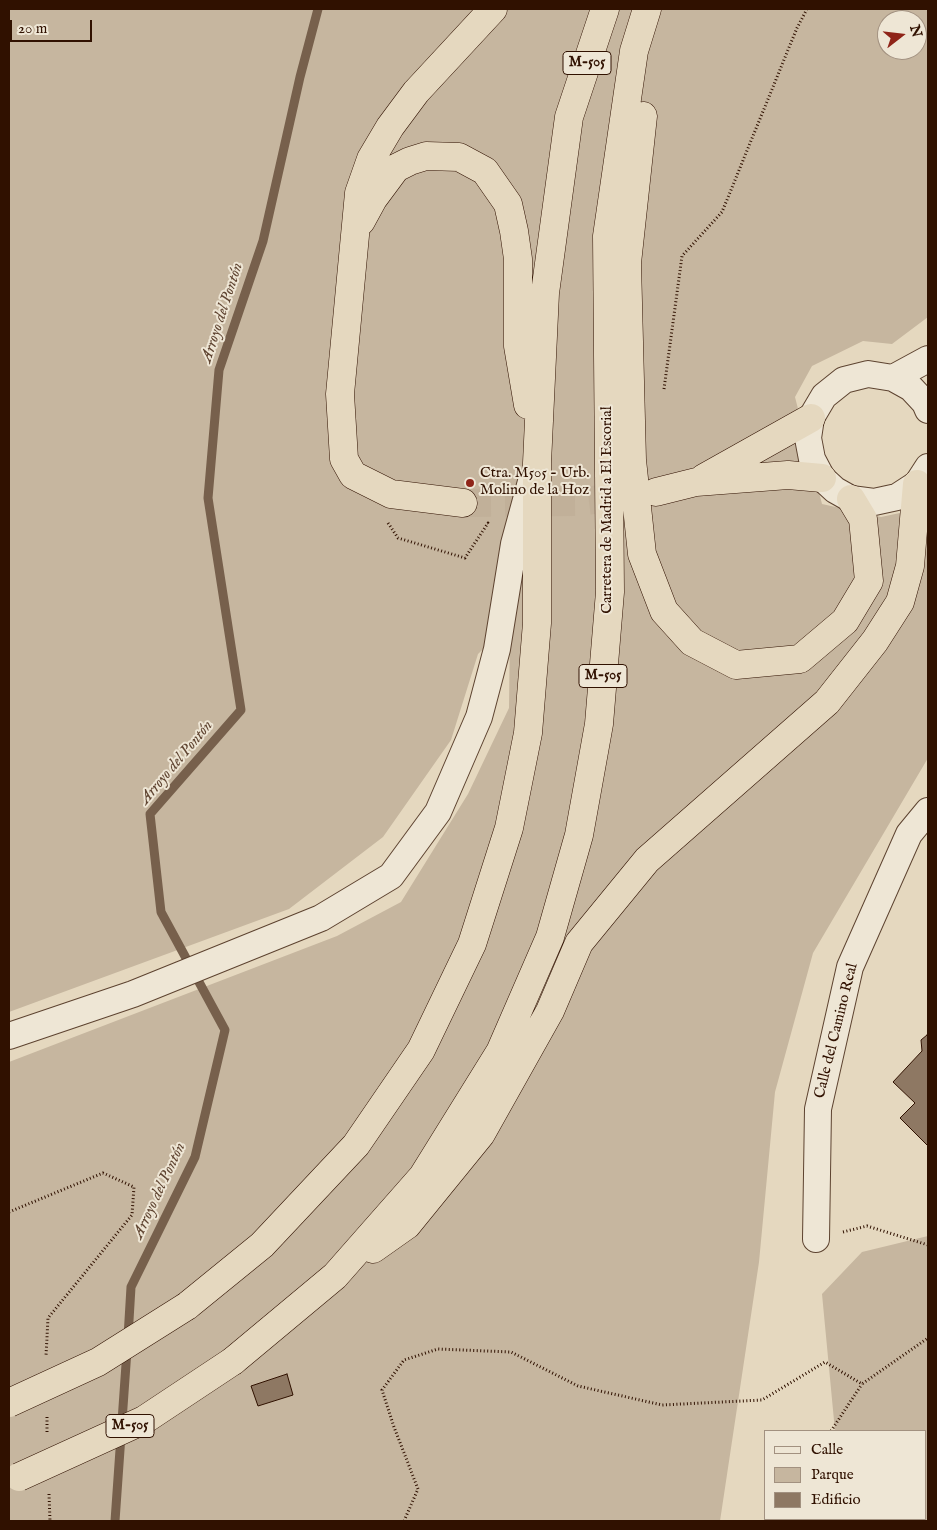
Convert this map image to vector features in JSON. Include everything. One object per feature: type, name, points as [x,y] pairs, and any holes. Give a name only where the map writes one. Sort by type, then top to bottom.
[{"type":"highway","points":[[463,503],[391,494],[353,475],[344,458],[341,438],[340,394],[359,193],[371,159],[390,127],[416,92],[493,9]]},
{"type":"highway","name":"M-505","points":[[9,1403],[98,1362],[187,1306],[262,1245],[356,1145],[421,1050],[472,944],[509,828],[528,733],[537,623],[537,463],[545,293],[569,117],[605,9]]},
{"type":"highway","name":"Carretera de Madrid a El Escorial","points":[[14,1478],[144,1420],[233,1361],[335,1276],[424,1176],[500,1052],[550,937],[579,835],[599,724],[610,592],[607,236],[634,51],[647,9]]},
{"type":"highway","points":[[660,9],[646,83],[627,263],[632,460],[639,526],[642,554],[664,611],[692,642],[736,665],[800,659],[845,621],[869,581],[864,519],[851,499]]},
{"type":"highway","points":[[357,229],[373,199],[396,168],[410,161],[426,156],[459,157],[486,171],[508,204],[514,231],[518,259],[518,346],[537,463]]},
{"type":"highway","points":[[696,482],[811,418]]},
{"type":"highway","points":[[656,492],[696,482],[788,475],[822,478]]},
{"type":"highway","name":"M-505","points":[[335,1276],[407,1225],[481,1134],[550,1011],[579,943],[647,860],[827,702],[875,640],[900,602],[910,566],[923,475]]},
{"type":"street","points":[[893,378],[928,359]]},
{"type":"street","points":[[923,475],[897,497],[874,502],[851,499],[835,490],[822,478],[812,459],[809,446],[811,418],[824,396],[844,380],[868,374],[893,378],[911,388],[925,403],[928,410]]},
{"type":"street","points":[[9,1036],[132,994],[321,918],[390,876],[438,812],[480,717],[497,649],[514,544],[537,463]]},
{"type":"street","name":"Calle del Camino Real","points":[[816,1239],[818,1109],[850,967],[909,834],[928,811]]},
{"type":"path","points":[[664,389],[682,256],[722,212],[793,37],[807,9]]},
{"type":"path","points":[[391,494],[385,516],[398,538],[466,558],[488,523],[514,544]]},
{"type":"path","points":[[9,1212],[103,1173],[134,1187],[132,1215],[48,1318],[46,1358]]},
{"type":"path","points":[[816,1239],[867,1226],[928,1245]]},
{"type":"path","points":[[832,1430],[862,1384],[928,1338]]},
{"type":"path","points":[[404,1521],[418,1489],[382,1390],[404,1360],[438,1349],[511,1352],[578,1386],[662,1405],[762,1400],[825,1362],[862,1384]]},
{"type":"path","points":[[47,1416],[48,1435]]},
{"type":"path","points":[[49,1492],[50,1521]]},
{"type":"green space","points":[[9,9],[928,9],[928,317],[892,344],[863,341],[812,366],[795,397],[822,504],[881,517],[928,507],[928,758],[813,953],[775,1092],[759,1262],[720,1521],[9,1521],[9,1062],[337,936],[401,902],[468,794],[509,708],[510,623],[478,654],[451,740],[383,837],[289,909],[9,1012]]},
{"type":"green space","points":[[928,1236],[928,1521],[846,1521],[927,1520],[927,1430],[835,1430],[822,1294],[862,1252]]},
{"type":"building","points":[[927,1035],[928,1146],[900,1118],[915,1103],[893,1082],[922,1051],[921,1040]]},
{"type":"building","points":[[287,1374],[293,1395],[258,1406],[251,1386]]},
{"type":"waterway","name":"Arroyo del Pontón","points":[[128,1337],[131,1287],[195,1157],[225,1030],[161,912],[150,814],[241,710],[208,498],[219,370],[263,241],[300,77],[318,9]]},
{"type":"waterway","name":"Arroyo del Pontón","points":[[115,1521],[127,1350]]},
{"type":"tunnel","points":[[463,503],[577,502],[633,495]]},
{"type":"place","name":"Ctra. M505 - Urb. Molino de la Hoz","points":[[470,483]]}]
